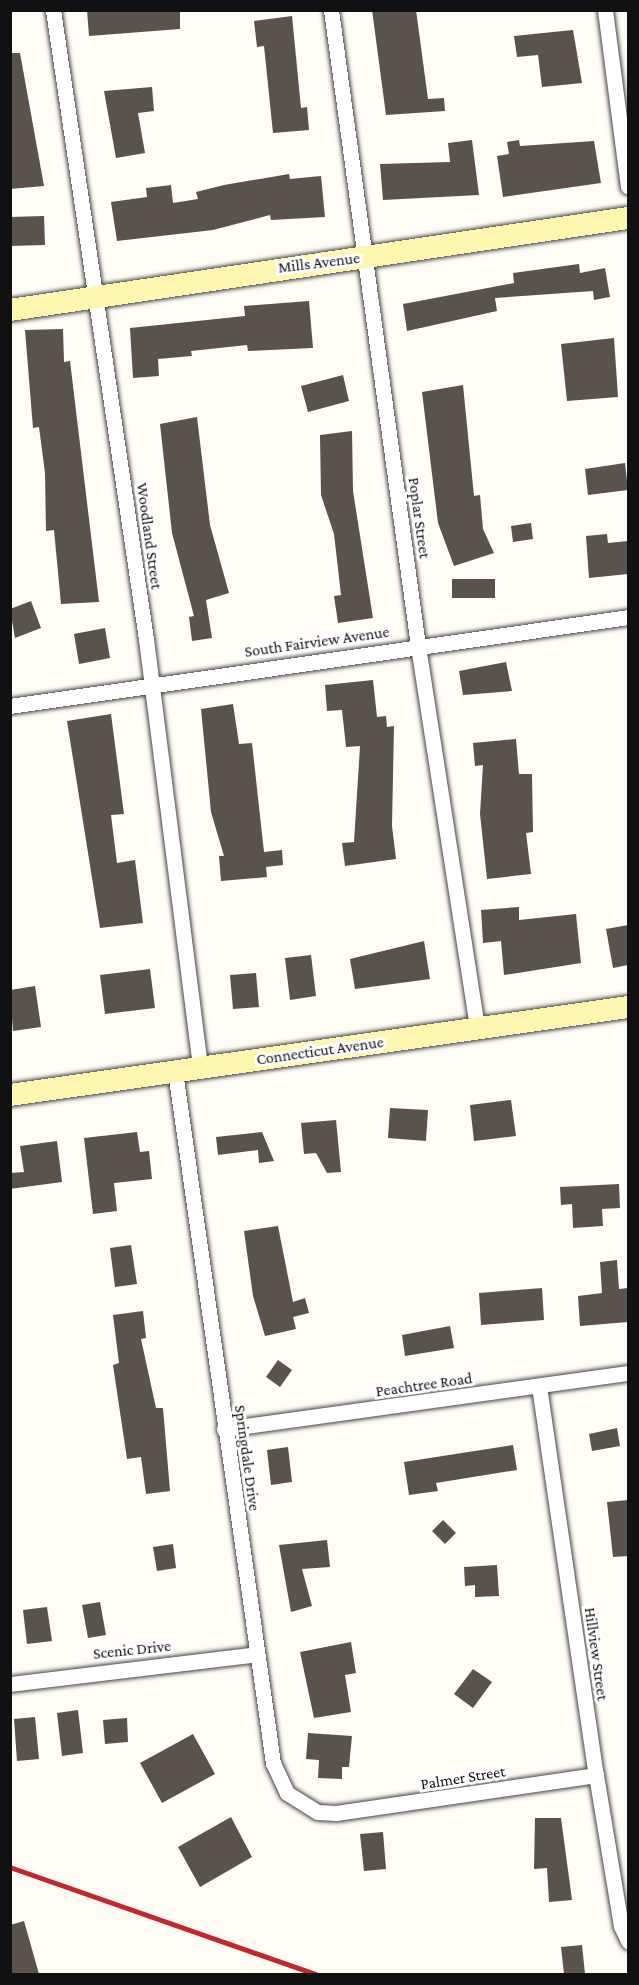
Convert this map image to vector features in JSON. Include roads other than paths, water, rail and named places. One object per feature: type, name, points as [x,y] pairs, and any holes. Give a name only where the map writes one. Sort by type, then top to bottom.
[{"type":"street","name":"Woodland Street","points":[[53,10],[151,685],[200,1068]]},
{"type":"street","name":"Poplar Street","points":[[331,10],[418,646],[477,1029]]},
{"type":"street","points":[[605,10],[628,187]]},
{"type":"street","name":"Mills Avenue","points":[[10,310],[628,218]]},
{"type":"street","name":"South Fairview Avenue","points":[[10,706],[628,617]]},
{"type":"street","name":"Connecticut Avenue","points":[[10,1095],[628,1007]]},
{"type":"street","name":"Springdale Drive","points":[[175,1071],[224,1430],[257,1654],[278,1777],[301,1805],[336,1813]]},
{"type":"street","name":"Peachtree Road","points":[[224,1430],[628,1373]]},
{"type":"street","name":"Hillview Street","points":[[539,1386],[596,1775],[621,1926],[628,1941]]},
{"type":"street","name":"Scenic Drive","points":[[10,1684],[257,1654]]},
{"type":"street","name":"Palmer Street","points":[[336,1813],[596,1775]]},
{"type":"railway","points":[[10,1867],[315,1974]]}]
